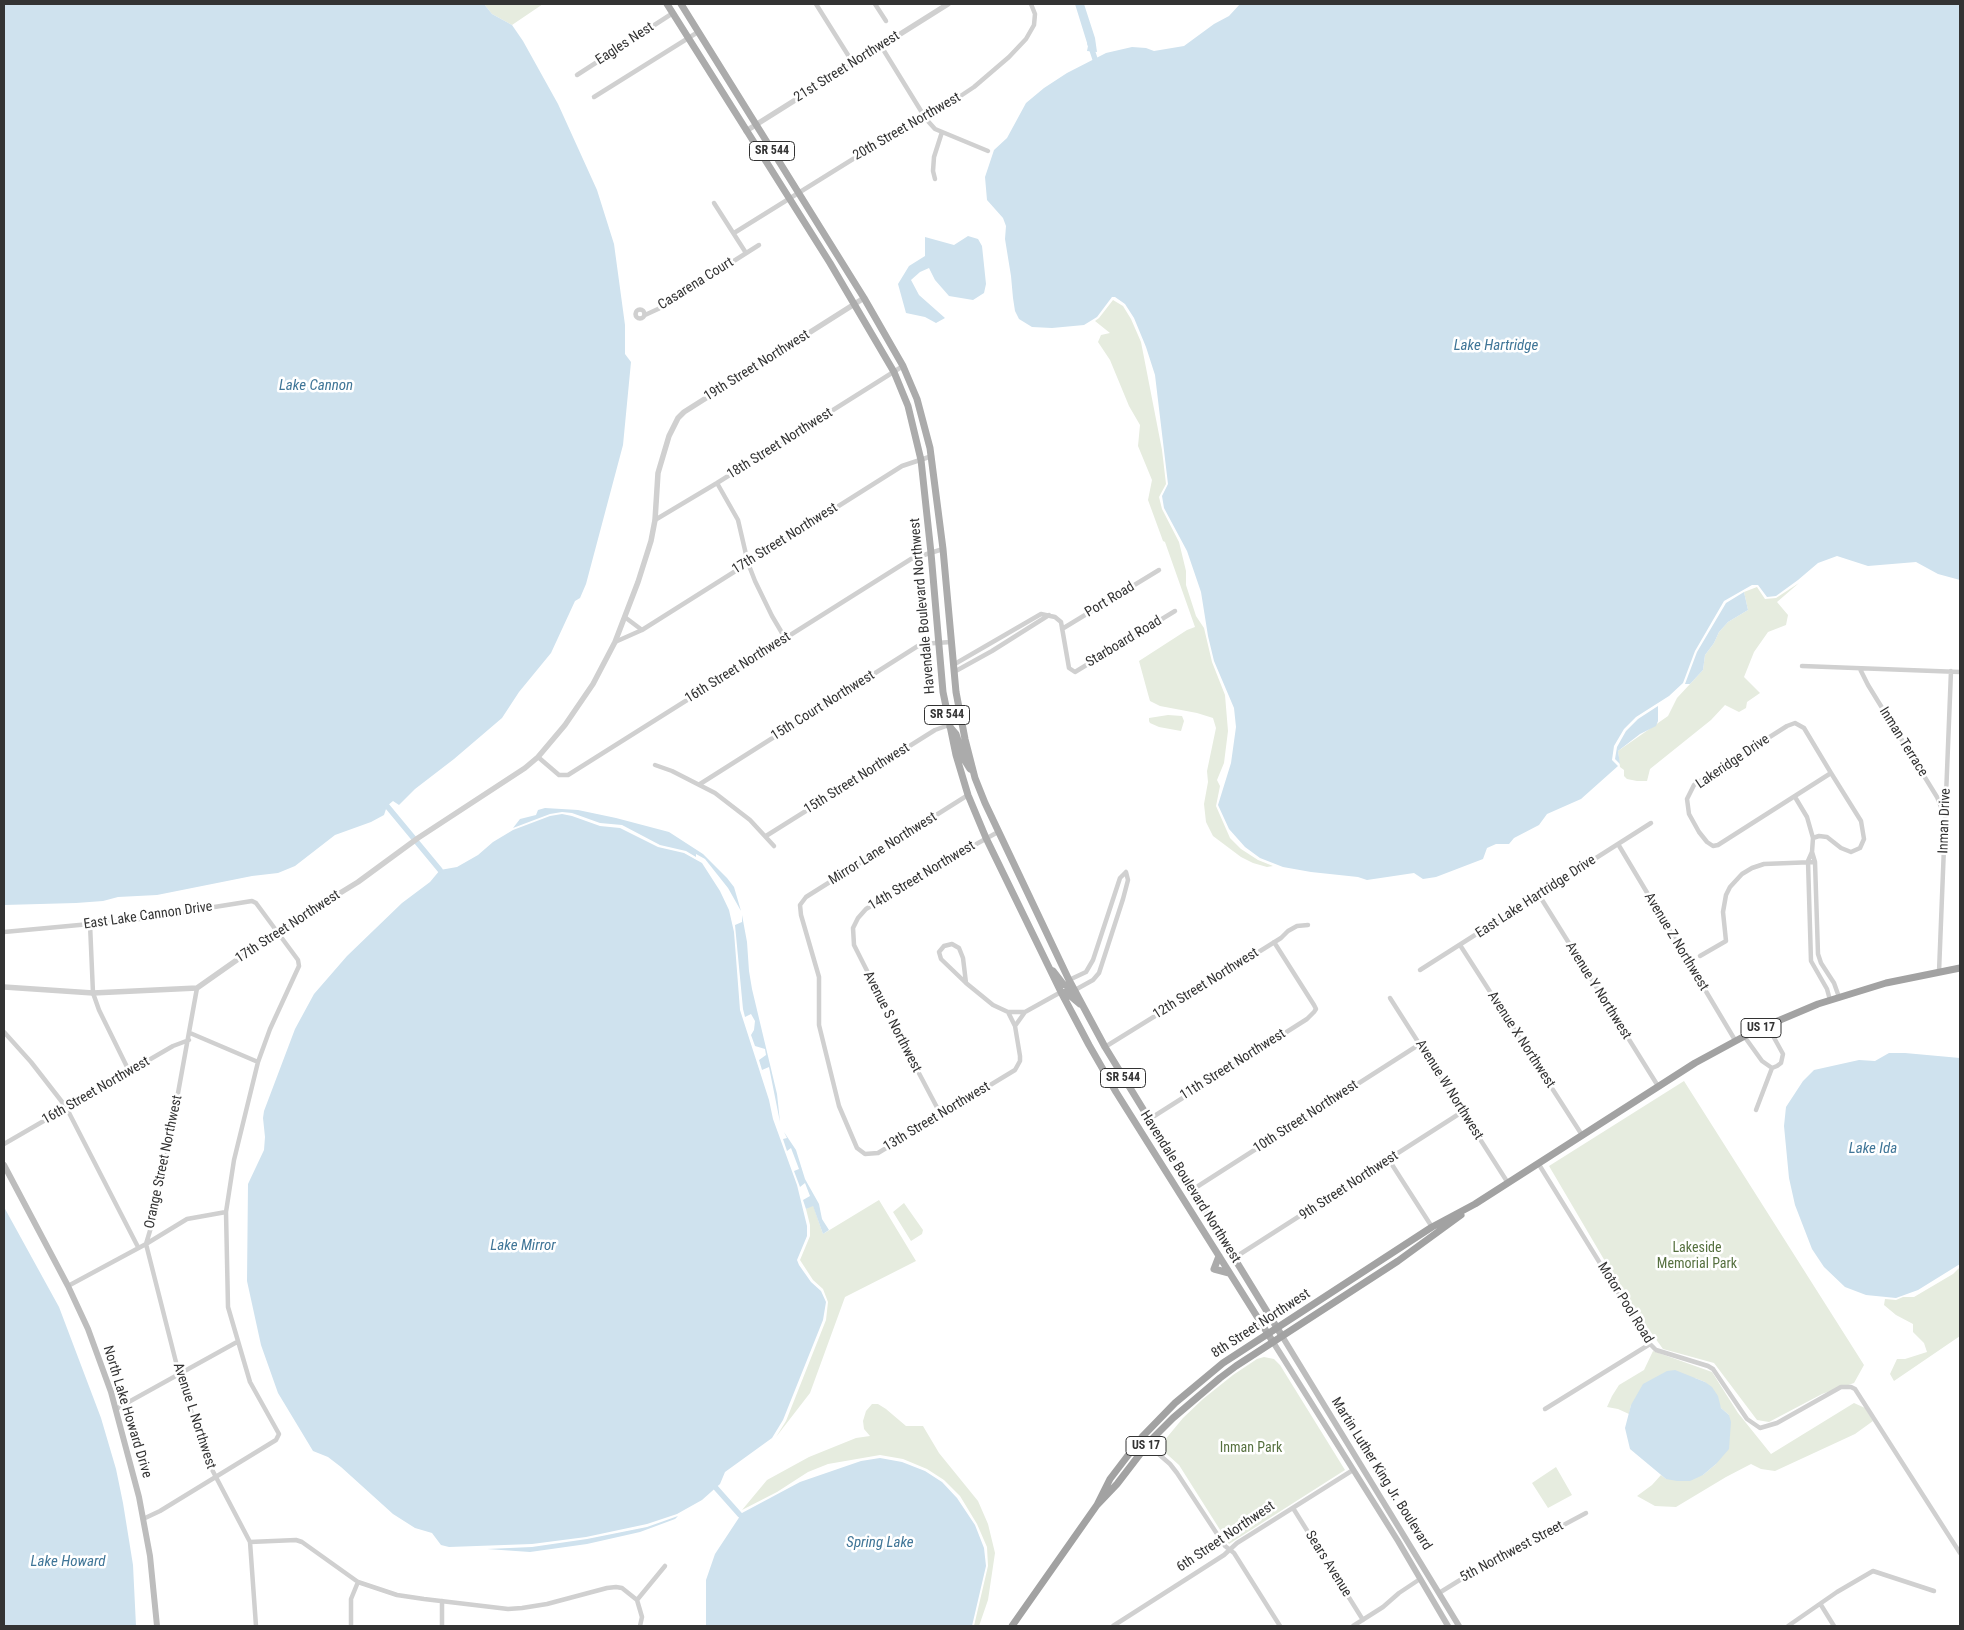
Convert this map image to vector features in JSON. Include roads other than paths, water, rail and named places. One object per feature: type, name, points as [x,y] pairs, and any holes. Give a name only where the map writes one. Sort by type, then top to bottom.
[{"type":"highway","name":"US 17","points":[[1538,1163],[1695,1063],[1735,1040],[1767,1025],[1830,1000],[1886,983],[1960,968]]},
{"type":"highway","name":"8th Street Northwest","points":[[1097,1505],[1117,1484],[1149,1442],[1220,1378],[1398,1261],[1439,1233],[1440,1227],[1538,1163]]},
{"type":"highway","name":"8th Street Northwest","points":[[1012,1626],[1097,1505],[1110,1479],[1154,1424],[1175,1403],[1223,1363],[1432,1227],[1475,1204]]},
{"type":"highway","points":[[1398,1261],[1427,1236],[1432,1227]]},
{"type":"highway","points":[[1149,1442],[1173,1412],[1175,1403]]},
{"type":"main road","name":"Havendale Boulevard Northwest","points":[[667,4],[855,304],[894,372],[908,406],[921,460],[940,642],[943,692],[949,725],[968,795],[986,838],[1044,958],[1102,1067],[1273,1342]]},
{"type":"main road","name":"Havendale Boulevard Northwest","points":[[681,4],[864,298],[903,366],[917,398],[932,456],[943,549],[953,668],[964,739],[975,778],[998,832],[1069,980],[1105,1047],[1282,1336]]},
{"type":"main road","points":[[949,725],[956,734],[965,761],[975,778]]},
{"type":"main road","points":[[1044,958],[1063,984],[1075,990]]},
{"type":"main road","points":[[1061,992],[1067,993],[1084,1008]]},
{"type":"main road","points":[[1138,1127],[1148,1120]]},
{"type":"main road","name":"North Lake Howard Drive","points":[[4,1165],[68,1286],[95,1348],[116,1409],[131,1463],[143,1518],[150,1556],[157,1626]]},
{"type":"main road","points":[[1182,1197],[1192,1190]]},
{"type":"main road","points":[[1218,1256],[1214,1269],[1230,1273]]},
{"type":"main road","name":"Martin Luther King Jr. Boulevard","points":[[1282,1336],[1459,1626]]},
{"type":"main road","name":"Martin Luther King Jr. Boulevard","points":[[1273,1342],[1448,1626]]},
{"type":"street","points":[[816,4],[852,63]]},
{"type":"street","points":[[875,4],[886,21]]},
{"type":"street","name":"21st Street Northwest","points":[[746,131],[948,4]]},
{"type":"street","name":"20th Street Northwest","points":[[734,233],[874,146],[926,119],[974,87],[1021,45],[1034,25],[1035,14],[1031,4]]},
{"type":"street","name":"Eagles Nest","points":[[577,75],[673,13]]},
{"type":"street","points":[[594,97],[698,32]]},
{"type":"street","points":[[881,46],[926,119],[935,129],[988,151]]},
{"type":"street","points":[[935,179],[933,171],[934,157],[942,132]]},
{"type":"street","name":"Casarena Court","points":[[714,203],[746,253]]},
{"type":"street","name":"Casarena Court","points":[[644,314],[658,308],[759,245]]},
{"type":"street","name":"19th Street Northwest","points":[[626,618],[656,520],[658,473],[673,426],[684,412],[864,298]]},
{"type":"street","name":"18th Street Northwest","points":[[656,520],[903,366]]},
{"type":"street","name":"17th Street Northwest","points":[[615,642],[642,630],[885,476],[906,464],[932,456]]},
{"type":"street","points":[[717,483],[738,520],[748,563],[770,613],[785,638]]},
{"type":"street","name":"16th Street Northwest","points":[[538,757],[559,775],[568,774],[911,558],[943,549]]},
{"type":"street","name":"Port Road","points":[[1062,629],[1159,570]]},
{"type":"street","name":"Starboard Road","points":[[1062,629],[1069,668],[1072,671],[1078,670],[1175,611]]},
{"type":"street","points":[[953,668],[992,651],[1048,615],[1058,619],[1062,629]]},
{"type":"street","points":[[626,618],[642,630]]},
{"type":"street","name":"17th Street Northwest","points":[[197,988],[278,931],[358,882],[416,840],[525,768],[538,757],[577,708],[615,642],[626,618]]},
{"type":"street","name":"15th Court Northwest","points":[[700,784],[921,644],[950,642]]},
{"type":"street","points":[[1802,666],[1960,672]]},
{"type":"street","name":"Inman Terrace","points":[[1860,669],[1938,797],[1945,815]]},
{"type":"street","name":"Inman Drive","points":[[1939,972],[1950,671]]},
{"type":"street","name":"Lakeridge Drive","points":[[1813,838],[1819,836],[1827,837],[1840,848],[1851,852],[1860,848],[1864,839],[1861,821],[1804,728],[1795,724],[1787,726],[1694,785],[1687,799],[1689,814],[1699,832],[1713,846],[1718,845],[1831,773]]},
{"type":"street","name":"15th Street Northwest","points":[[766,836],[935,730],[949,725]]},
{"type":"street","points":[[656,765],[700,784],[730,803],[766,836],[774,846]]},
{"type":"street","name":"Mirror Lane Northwest","points":[[800,905],[806,898],[968,795]]},
{"type":"street","points":[[1795,797],[1807,817],[1813,838],[1812,852],[1808,862],[1811,961],[1827,989],[1830,1000]]},
{"type":"street","name":"East Lake Hartridge Drive","points":[[1420,970],[1652,823]]},
{"type":"street","name":"14th Street Northwest","points":[[854,926],[866,909],[926,872],[998,832]]},
{"type":"street","name":"Avenue Z Northwest","points":[[1618,844],[1735,1040]]},
{"type":"street","points":[[1812,852],[1815,862],[1818,954],[1821,963],[1834,983],[1839,997]]},
{"type":"street","points":[[1700,956],[1726,941],[1723,912],[1725,899],[1730,887],[1739,876],[1760,865],[1815,862]]},
{"type":"street","points":[[1069,980],[1086,972],[1093,960],[1120,878],[1126,872],[1128,880],[1123,899],[1099,973],[1093,980],[1075,990]]},
{"type":"street","name":"Avenue Y Northwest","points":[[1539,895],[1658,1086]]},
{"type":"street","name":"East Lake Cannon Drive","points":[[4,932],[160,916],[252,901],[256,903],[278,931]]},
{"type":"street","name":"13th Street Northwest","points":[[800,905],[800,915],[819,977],[819,1026],[839,1106],[857,1148],[868,1154],[878,1153],[1015,1070],[1020,1061],[1020,1056],[1015,1026],[1008,1012]]},
{"type":"street","points":[[1810,913],[1816,913]]},
{"type":"street","points":[[90,924],[93,993],[99,1010],[129,1072]]},
{"type":"street","name":"12th Street Northwest","points":[[1105,1047],[1297,926],[1308,925]]},
{"type":"street","name":"Avenue S Northwest","points":[[854,926],[854,945],[941,1115]]},
{"type":"street","points":[[143,1518],[160,1511],[276,1440],[278,1436],[278,1430],[250,1382],[237,1342],[227,1301],[226,1212],[234,1160],[258,1062],[270,1029],[299,966],[298,960],[278,931]]},
{"type":"street","name":"11th Street Northwest","points":[[1148,1120],[1312,1015],[1316,1009],[1274,942]]},
{"type":"street","points":[[966,983],[963,958],[959,948],[952,944],[944,946],[940,952],[941,959],[966,983],[992,1005],[1008,1012],[1025,1012]]},
{"type":"street","name":"Avenue X Northwest","points":[[1460,945],[1582,1135]]},
{"type":"street","points":[[4,987],[93,993],[197,988],[190,1033],[258,1062]]},
{"type":"street","points":[[1015,1026],[1025,1012],[1061,992]]},
{"type":"street","name":"Avenue W Northwest","points":[[1390,998],[1508,1183]]},
{"type":"street","points":[[1756,1110],[1772,1068],[1781,1063],[1783,1054],[1767,1025]]},
{"type":"street","points":[[4,1032],[31,1062],[66,1107],[138,1247]]},
{"type":"street","name":"Orange Street Northwest","points":[[157,1283],[146,1244],[152,1224],[190,1033]]},
{"type":"street","points":[[1744,1036],[1762,1061],[1772,1068]]},
{"type":"street","name":"16th Street Northwest","points":[[4,1144],[173,1046],[188,1040]]},
{"type":"street","name":"10th Street Northwest","points":[[1192,1190],[1420,1044]]},
{"type":"street","name":"9th Street Northwest","points":[[1234,1258],[1462,1112]]},
{"type":"street","points":[[1389,1160],[1432,1227]]},
{"type":"street","name":"Motor Pool Road","points":[[1538,1163],[1650,1344],[1656,1350],[1713,1369],[1747,1419],[1760,1428],[1777,1423],[1841,1388],[1851,1387],[1855,1389],[1960,1553]]},
{"type":"street","points":[[68,1286],[192,1217],[226,1212]]},
{"type":"street","name":"Avenue L Northwest","points":[[157,1283],[179,1374],[207,1460],[214,1477],[236,1511],[250,1542]]},
{"type":"street","points":[[116,1409],[237,1342]]},
{"type":"street","points":[[1545,1408],[1650,1344]]},
{"type":"street","points":[[1149,1442],[1177,1473],[1224,1546],[1234,1553],[1280,1626]]},
{"type":"street","name":"6th Street Northwest","points":[[1113,1626],[1353,1470]]},
{"type":"street","name":"Sears Avenue","points":[[1293,1508],[1363,1620]]},
{"type":"street","name":"5th Northwest Street","points":[[1439,1593],[1494,1560],[1586,1513]]},
{"type":"street","points":[[256,1626],[250,1542],[296,1540],[302,1542],[358,1582],[397,1595],[513,1609],[536,1606],[607,1588],[620,1587],[638,1600],[642,1617],[640,1626]]},
{"type":"street","points":[[638,1600],[665,1566]]},
{"type":"street","points":[[1788,1626],[1837,1592],[1873,1571],[1934,1591]]},
{"type":"street","points":[[1353,1626],[1420,1579]]},
{"type":"street","points":[[351,1626],[351,1598],[358,1582]]},
{"type":"street","points":[[442,1601],[442,1626]]},
{"type":"street","points":[[1820,1605],[1834,1626]]},
{"type":"water","name":"Lake Cannon","points":[[4,4],[484,4],[492,14],[512,25],[523,41],[558,104],[597,190],[614,244],[625,325],[625,354],[631,362],[623,445],[586,584],[580,598],[575,601],[551,653],[519,692],[502,718],[415,789],[399,805],[393,801],[387,806],[384,815],[371,822],[335,835],[295,866],[278,873],[252,876],[157,895],[118,897],[103,901],[76,903],[4,905]]},
{"type":"water","points":[[1075,4],[1084,4],[1095,38],[1097,52],[1087,51],[1088,46]]},
{"type":"water","name":"Lake Hartridge","points":[[1240,4],[1960,4],[1960,580],[1938,574],[1916,562],[1868,566],[1837,556],[1818,563],[1776,596],[1767,597],[1758,585],[1752,585],[1724,601],[1695,651],[1683,683],[1669,696],[1636,717],[1624,729],[1614,746],[1612,760],[1618,766],[1581,799],[1547,814],[1539,825],[1514,838],[1509,844],[1496,844],[1487,848],[1483,859],[1436,877],[1423,879],[1414,873],[1367,880],[1358,877],[1311,872],[1283,867],[1260,858],[1245,847],[1229,829],[1218,805],[1231,763],[1236,727],[1234,708],[1214,661],[1201,592],[1187,551],[1164,508],[1162,496],[1168,484],[1155,375],[1146,347],[1134,318],[1125,304],[1115,297],[1112,297],[1097,317],[1084,325],[1052,328],[1032,327],[1019,319],[1015,311],[1013,298],[1005,239],[1006,226],[1003,218],[987,200],[985,177],[994,150],[1007,138],[1026,103],[1044,88],[1067,73],[1106,53],[1132,47],[1146,48],[1154,51],[1184,46],[1214,24],[1229,16]]},
{"type":"water","points":[[968,236],[978,239],[982,246],[986,284],[984,293],[973,300],[949,296],[935,280],[929,268],[920,272],[911,280],[919,295],[945,318],[936,323],[925,317],[906,313],[898,284],[909,266],[925,256],[925,237],[954,245]]},
{"type":"water","points":[[1744,592],[1748,610],[1728,622],[1719,632],[1705,655],[1703,670],[1690,684],[1685,684],[1697,652],[1726,603]]},
{"type":"water","points":[[1658,706],[1656,726],[1640,734],[1618,751],[1620,764],[1615,759],[1617,747],[1626,731],[1638,719]]},
{"type":"water","points":[[545,808],[578,810],[669,832],[703,854],[727,878],[734,887],[741,911],[728,888],[705,859],[696,854],[696,857],[686,851],[660,845],[622,825],[600,823],[572,813],[562,812],[550,814],[513,828],[520,819],[536,815],[538,810]]},
{"type":"water","name":"Lake Mirror","points":[[562,814],[600,826],[620,828],[658,847],[684,853],[702,863],[720,891],[729,910],[734,932],[740,1010],[769,1100],[773,1119],[797,1185],[807,1226],[807,1236],[797,1260],[811,1282],[821,1291],[826,1302],[823,1320],[783,1420],[772,1438],[725,1472],[720,1484],[702,1500],[677,1514],[647,1524],[586,1537],[532,1544],[449,1547],[441,1545],[432,1533],[415,1528],[393,1514],[341,1467],[328,1457],[313,1451],[278,1393],[261,1345],[247,1281],[248,1184],[264,1150],[264,1111],[295,1029],[314,994],[347,956],[402,903],[430,882],[440,870],[457,867],[478,855],[493,842],[513,830],[550,816]]},
{"type":"water","points":[[742,915],[752,989],[777,1094],[780,1122],[769,1067],[762,1070],[759,1060],[766,1055],[765,1049],[755,1046],[751,1035],[754,1030],[755,1021],[751,1014],[745,1017],[743,1009],[735,925],[742,922]]},
{"type":"water","name":"Lake Ida","points":[[1889,1053],[1960,1058],[1960,1264],[1918,1290],[1896,1298],[1866,1295],[1845,1287],[1824,1267],[1812,1249],[1795,1205],[1789,1178],[1784,1126],[1786,1107],[1803,1081],[1814,1070],[1859,1060],[1875,1061]]},
{"type":"water","points":[[784,1132],[796,1150],[805,1179],[819,1204],[822,1219],[829,1230],[823,1234],[813,1206],[806,1209],[803,1200],[810,1196],[805,1183],[800,1187],[794,1171],[799,1169],[791,1148],[787,1151],[783,1139],[787,1138]]},
{"type":"water","name":"Lake Howard","points":[[4,1207],[59,1307],[101,1418],[116,1469],[123,1503],[133,1565],[136,1626],[4,1626]]},
{"type":"water","points":[[1675,1370],[1705,1382],[1712,1387],[1718,1396],[1721,1408],[1729,1415],[1731,1422],[1729,1449],[1703,1475],[1690,1481],[1666,1479],[1630,1449],[1625,1428],[1631,1405],[1643,1384],[1667,1371]]},
{"type":"water","name":"Spring Lake","points":[[880,1458],[902,1462],[925,1471],[942,1482],[957,1498],[975,1525],[984,1548],[986,1566],[972,1626],[706,1626],[706,1580],[715,1554],[742,1513],[800,1482],[861,1461]]},
{"type":"water","points":[[678,1516],[675,1519],[640,1532],[587,1544],[530,1552],[487,1549],[532,1547],[587,1539],[647,1527]]},
{"type":"waterway","points":[[1090,44],[1095,59]]},
{"type":"waterway","points":[[387,806],[440,870]]},
{"type":"waterway","points":[[716,1488],[740,1515]]},
{"type":"park label","name":"Lakeside Memorial Park","points":[[1697,1256]]},
{"type":"park label","name":"Inman Park","points":[[1251,1448]]}]
